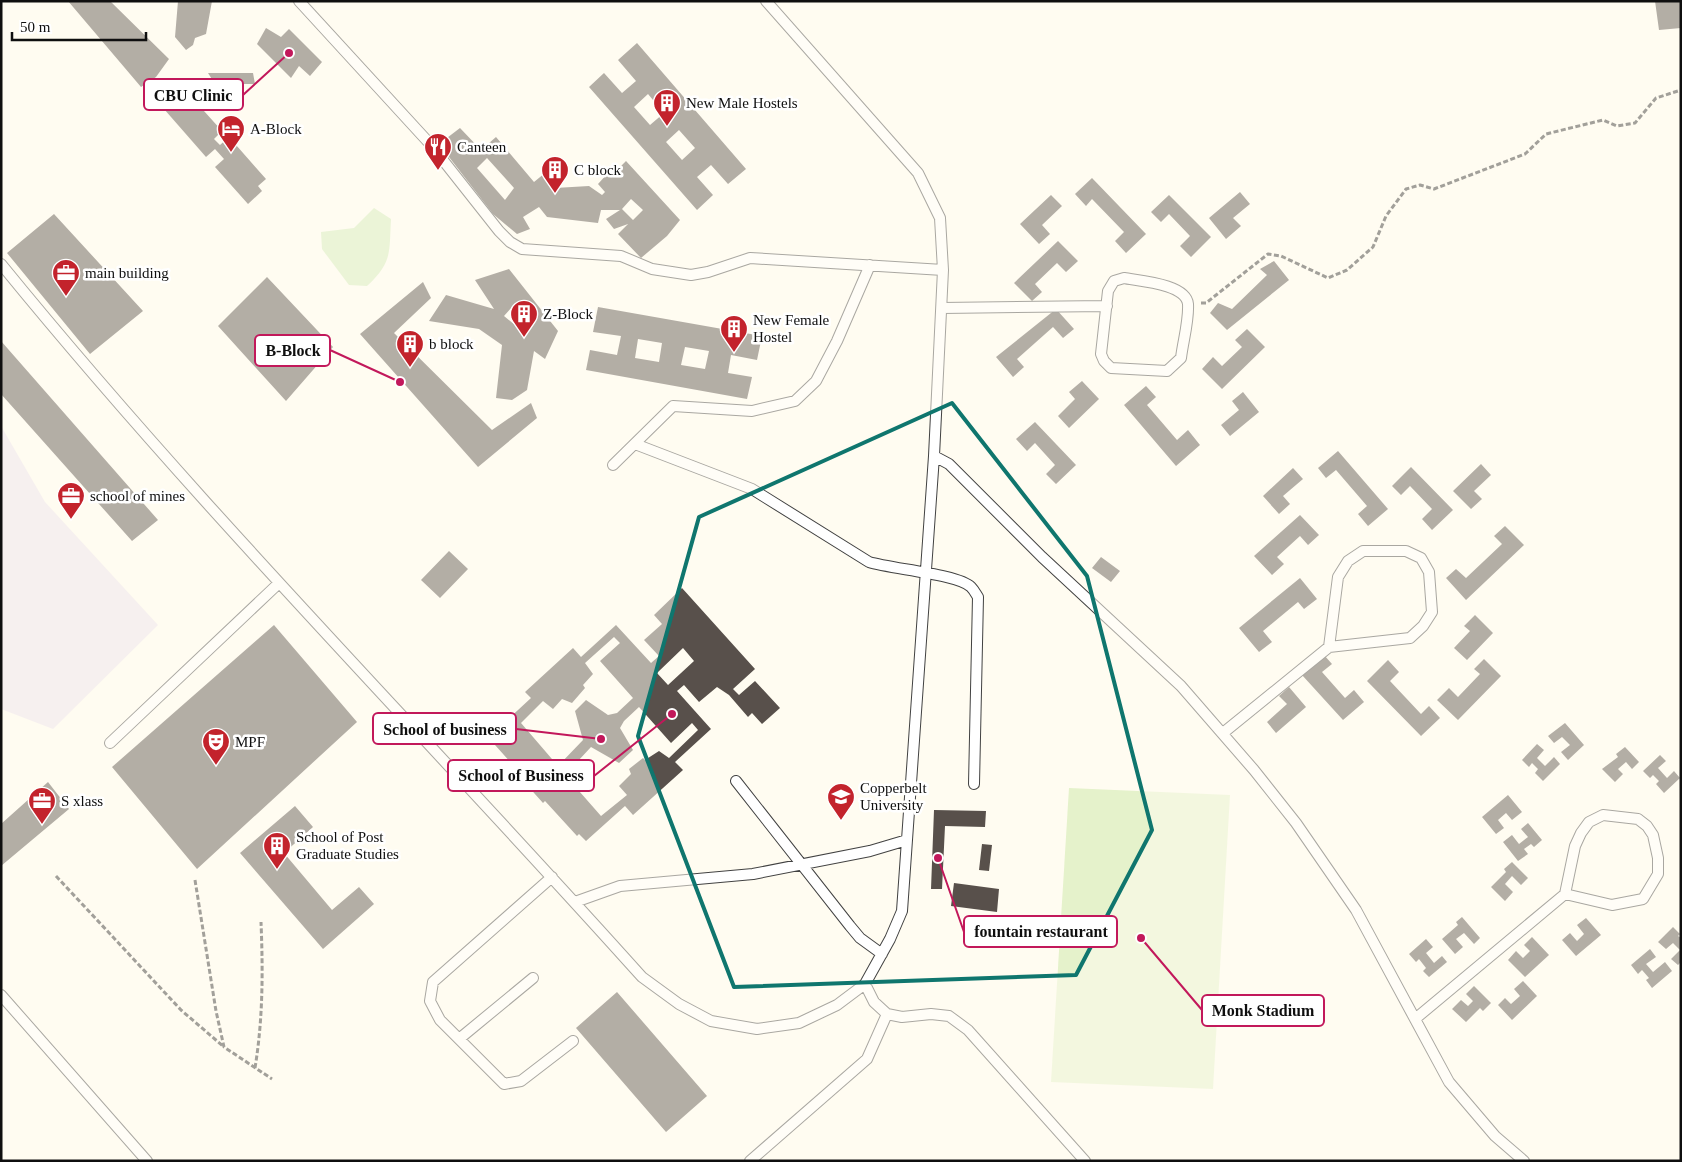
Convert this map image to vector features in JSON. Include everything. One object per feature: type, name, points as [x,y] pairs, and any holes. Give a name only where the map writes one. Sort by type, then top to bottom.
[{"type":"lane","points":[[299,1],[431,145],[499,231],[510,242],[522,248],[621,256],[652,269],[691,275],[708,272],[750,258],[943,270]]},
{"type":"lane","points":[[1,264],[75,355],[278,584],[552,877],[642,977],[679,1004],[711,1021],[757,1029],[799,1023],[837,1005],[865,984],[882,954],[902,910],[934,456],[943,270],[940,218],[918,173],[766,1]]},
{"type":"lane","points":[[613,465],[673,406],[752,411],[795,401],[816,381],[837,341],[870,265]]},
{"type":"lane","points":[[1124,278],[1175,288],[1183,294],[1188,303],[1181,358],[1166,371],[1111,368],[1104,362],[1101,354],[1107,306],[1108,291],[1114,281],[1124,278]]},
{"type":"lane","points":[[942,308],[1107,306]]},
{"type":"lane","points":[[635,444],[752,489],[869,562],[888,568],[926,573],[963,582],[972,588],[978,597],[974,784]]},
{"type":"lane","points":[[934,456],[949,464],[1042,557],[1181,686],[1223,733],[1296,823],[1356,910],[1449,1082],[1495,1136],[1524,1161]]},
{"type":"lane","points":[[1223,733],[1329,647],[1410,638],[1423,626],[1432,612],[1429,572],[1421,558],[1406,551],[1363,551],[1348,560],[1338,577],[1329,647]]},
{"type":"lane","points":[[110,743],[278,584]]},
{"type":"lane","points":[[736,782],[860,938],[882,954]]},
{"type":"lane","points":[[1415,1019],[1565,894],[1575,846],[1589,822],[1603,815],[1638,819],[1653,835],[1658,858],[1658,874],[1643,899],[1612,905],[1565,894]]},
{"type":"lane","points":[[575,902],[620,886],[753,874],[870,852],[907,840]]},
{"type":"lane","points":[[552,877],[433,982],[430,1001],[440,1020],[504,1084],[521,1081],[573,1041]]},
{"type":"lane","points":[[459,1039],[532,978]]},
{"type":"lane","points":[[865,984],[874,1002],[887,1014],[902,1017],[931,1014],[949,1016],[968,1030],[1085,1161]]},
{"type":"lane","points":[[1,995],[147,1161]]},
{"type":"lane","points":[[750,1161],[867,1059],[887,1014]]},
{"type":"path","points":[[1188,303],[1206,303],[1268,254],[1281,256],[1328,278],[1347,270],[1373,247],[1386,216],[1406,189],[1420,185],[1434,189],[1525,154],[1546,134],[1603,120],[1617,126],[1635,123],[1656,98],[1681,90]]},
{"type":"path","points":[[56,876],[181,1010],[224,1047],[272,1079]]},
{"type":"path","points":[[195,880],[216,1011],[224,1047]]},
{"type":"path","points":[[255,1068],[260,1037],[263,977],[261,922]]},
{"type":"highlighted area","points":[[952,403],[1087,576],[1152,830],[1076,975],[734,987],[638,736],[699,517]]},
{"type":"shaded area","points":[[1,426],[45,502],[158,625],[53,729],[1,709]]},
{"type":"green space","points":[[374,208],[391,219],[388,256],[381,270],[367,286],[349,285],[322,249],[321,232],[354,228]]},
{"type":"green space","points":[[1069,788],[1230,795],[1213,1089],[1051,1082]]},
{"type":"building","points":[[68,1],[110,1],[169,59],[156,77],[141,87]]},
{"type":"building","points":[[178,1],[212,1],[206,34],[195,38],[193,45],[186,50],[175,37]]},
{"type":"building","points":[[1655,1],[1681,1],[1681,28],[1659,30]]},
{"type":"building","points":[[266,28],[281,37],[289,29],[322,62],[310,76],[299,66],[291,78],[257,44]]},
{"type":"building","name":"New Male Hostels","points":[[637,43],[746,169],[728,184],[711,165],[697,177],[713,195],[697,210],[589,87],[604,73],[622,93],[636,81],[618,60]],"holes":[[[648,94],[664,113],[650,125],[634,107]],[[679,130],[695,148],[682,160],[666,142]]]},
{"type":"building","points":[[208,73],[253,73],[255,84],[215,84]]},
{"type":"building","name":"A-Block","points":[[178,97],[188,108],[195,101],[222,131],[214,139],[220,145],[229,137],[266,179],[258,186],[262,191],[248,204],[215,167],[224,159],[215,149],[206,157],[164,109]]},
{"type":"building","name":"C block","points":[[460,128],[481,150],[496,137],[534,182],[545,173],[555,188],[589,186],[602,195],[605,192],[598,184],[608,173],[612,175],[626,161],[680,220],[667,236],[641,258],[618,234],[628,224],[614,229],[606,219],[620,210],[601,210],[598,223],[547,217],[539,207],[523,217],[530,229],[517,234],[493,214],[439,144]],"holes":[[[487,158],[514,188],[505,200],[477,168]],[[631,199],[643,210],[633,220],[622,209]]]},
{"type":"building","points":[[1092,178],[1146,234],[1126,253],[1115,241],[1124,232],[1092,199],[1086,206],[1075,194]]},
{"type":"building","points":[[1240,192],[1250,204],[1233,218],[1241,226],[1226,239],[1209,218]]},
{"type":"building","points":[[1051,195],[1062,206],[1042,225],[1050,234],[1039,244],[1020,224]]},
{"type":"building","points":[[1169,195],[1211,237],[1191,257],[1180,246],[1190,236],[1169,214],[1161,222],[1151,212]]},
{"type":"building","points":[[54,214],[143,311],[90,354],[7,253]]},
{"type":"building","points":[[1058,241],[1078,261],[1066,272],[1057,263],[1035,284],[1042,292],[1032,301],[1014,283]]},
{"type":"building","points":[[1274,261],[1289,280],[1227,330],[1210,313],[1218,303],[1232,309],[1267,275],[1260,269]]},
{"type":"building","name":"Z-Block","points":[[509,269],[558,331],[545,359],[534,351],[527,390],[512,400],[496,398],[502,345],[479,329],[429,321],[446,295],[494,309],[475,280]],"holes":[[[512,307],[523,316],[515,325],[504,316]]]},
{"type":"building","points":[[267,277],[333,347],[286,401],[218,326]]},
{"type":"building","name":"b block","points":[[423,282],[431,298],[394,333],[492,430],[531,403],[537,418],[478,467],[360,334]]},
{"type":"building","name":"New Female Hostel","points":[[598,307],[762,336],[757,360],[731,355],[728,373],[752,377],[747,399],[586,370],[590,350],[617,355],[621,336],[593,332]],"holes":[[[638,339],[662,343],[659,362],[635,358]],[[685,347],[709,351],[705,369],[681,365]]]},
{"type":"building","points":[[1056,309],[1074,329],[1063,338],[1053,327],[1017,359],[1024,367],[1013,377],[996,357]]},
{"type":"building","points":[[1247,329],[1265,347],[1222,389],[1202,369],[1213,357],[1222,366],[1242,347],[1235,340]]},
{"type":"building","points":[[1,341],[158,520],[132,541],[1,394]]},
{"type":"building","points":[[1082,381],[1099,399],[1069,428],[1058,416],[1075,399],[1069,392]]},
{"type":"building","points":[[1146,386],[1156,397],[1147,405],[1177,440],[1188,430],[1200,445],[1176,466],[1124,405]]},
{"type":"building","points":[[1243,392],[1259,412],[1230,436],[1221,425],[1239,410],[1232,401]]},
{"type":"building","points":[[1035,422],[1076,465],[1056,484],[1046,474],[1055,465],[1035,443],[1027,451],[1016,439]]},
{"type":"building","points":[[1338,451],[1388,509],[1368,526],[1358,514],[1367,506],[1336,470],[1326,478],[1318,468]]},
{"type":"building","points":[[1481,464],[1491,475],[1474,491],[1482,499],[1471,509],[1453,491]]},
{"type":"building","points":[[1411,467],[1453,510],[1432,530],[1422,519],[1432,509],[1410,486],[1401,495],[1392,486]]},
{"type":"building","points":[[1293,468],[1303,479],[1283,496],[1290,504],[1279,514],[1263,496]]},
{"type":"building","points":[[1300,515],[1319,535],[1308,545],[1300,536],[1277,557],[1284,564],[1272,575],[1254,556]]},
{"type":"building","points":[[1505,526],[1524,545],[1466,600],[1446,578],[1456,569],[1466,578],[1502,544],[1494,536]]},
{"type":"building","points":[[449,551],[468,569],[440,598],[421,580]]},
{"type":"building","points":[[1101,557],[1120,571],[1111,582],[1092,568]]},
{"type":"building","points":[[1300,578],[1317,599],[1304,609],[1298,602],[1263,631],[1272,642],[1259,652],[1239,628]]},
{"type":"building","points":[[682,588],[755,669],[733,689],[739,695],[755,681],[780,708],[762,724],[752,713],[748,717],[729,695],[717,687],[699,702],[684,685],[677,691],[711,729],[675,762],[683,770],[633,815],[625,806],[586,841],[579,834],[577,836],[545,801],[543,803],[526,784],[528,782],[495,745],[500,741],[493,733],[531,698],[525,692],[573,648],[581,657],[616,625],[651,663],[659,656],[644,640],[662,624],[654,615]],"holes":[[[614,637],[620,643],[600,661],[633,698],[617,713],[608,715],[586,700],[575,711],[583,740],[558,766],[521,723],[543,701],[553,709],[562,699],[572,703],[585,688],[583,685],[593,674],[585,663]],[[683,648],[694,661],[668,685],[657,673]],[[639,707],[671,743],[692,723],[698,730],[669,758],[659,751],[645,760],[643,758],[629,769],[631,774],[619,786],[627,795],[601,816],[565,775],[591,747],[619,763],[633,750],[620,728],[624,721]]]},
{"type":"building","points":[[1475,615],[1493,633],[1467,660],[1454,648],[1470,631],[1464,626]]},
{"type":"building","name":"MPF","points":[[274,625],[357,722],[197,869],[112,767]]},
{"type":"building","points":[[1324,655],[1332,664],[1322,672],[1345,698],[1354,690],[1364,702],[1343,720],[1302,675]]},
{"type":"building","points":[[1484,659],[1501,676],[1458,720],[1437,700],[1449,688],[1458,697],[1480,674],[1474,669]]},
{"type":"building","points":[[1388,660],[1399,672],[1390,681],[1421,714],[1429,706],[1440,718],[1421,736],[1367,681]]},
{"type":"building","points":[[1289,687],[1306,707],[1276,733],[1267,722],[1287,704],[1279,696]]},
{"type":"building","points":[[1565,723],[1584,745],[1568,760],[1561,752],[1570,745],[1562,737],[1554,743],[1548,736]]},
{"type":"building","points":[[1537,744],[1544,750],[1537,758],[1545,766],[1554,757],[1560,764],[1543,781],[1535,773],[1538,769],[1532,763],[1529,767],[1522,760]]},
{"type":"building","points":[[1625,747],[1639,762],[1632,769],[1626,762],[1618,769],[1623,774],[1615,782],[1602,769],[1618,757],[1616,754]]},
{"type":"building","points":[[1660,755],[1666,761],[1658,768],[1667,778],[1674,771],[1680,778],[1664,793],[1656,784],[1659,781],[1653,775],[1650,778],[1643,771]]},
{"type":"building","points":[[48,782],[69,809],[1,866],[1,824]]},
{"type":"building","points":[[1508,795],[1522,812],[1512,820],[1506,813],[1498,820],[1504,828],[1496,834],[1482,817]]},
{"type":"building","name":"School of Post Graduate Studies","points":[[295,806],[313,827],[284,853],[332,910],[359,887],[374,904],[323,949],[240,853]]},
{"type":"building","points":[[934,810],[986,811],[985,827],[945,826],[942,889],[931,889]]},
{"type":"building","points":[[1528,823],[1542,840],[1534,847],[1531,844],[1524,849],[1528,854],[1518,861],[1503,842],[1512,835],[1519,844],[1528,837],[1521,829]]},
{"type":"building","points":[[982,844],[992,845],[989,871],[979,870]]},
{"type":"building","points":[[1512,862],[1528,878],[1521,885],[1512,876],[1505,884],[1513,892],[1505,901],[1491,887],[1506,872],[1504,869]]},
{"type":"building","points":[[954,883],[999,889],[997,912],[951,906]]},
{"type":"building","points":[[1462,917],[1480,938],[1474,944],[1464,933],[1456,939],[1463,947],[1455,954],[1442,939],[1458,925],[1456,922]]},
{"type":"building","points":[[1586,918],[1601,935],[1576,956],[1562,940],[1570,933],[1577,941],[1584,934],[1577,925]]},
{"type":"building","points":[[1673,927],[1680,934],[1678,936],[1681,938],[1681,962],[1678,965],[1671,959],[1680,950],[1673,943],[1666,949],[1658,942]]},
{"type":"building","points":[[1532,937],[1549,955],[1525,977],[1508,960],[1516,951],[1523,958],[1530,951],[1524,945]]},
{"type":"building","points":[[1426,939],[1433,947],[1426,953],[1434,963],[1442,956],[1447,962],[1429,977],[1423,971],[1426,968],[1419,959],[1416,962],[1409,954]]},
{"type":"building","points":[[1650,949],[1656,957],[1646,964],[1653,972],[1665,962],[1672,971],[1652,988],[1646,980],[1649,978],[1642,970],[1638,974],[1631,965]]},
{"type":"building","points":[[1523,981],[1537,996],[1512,1020],[1498,1005],[1505,998],[1511,1004],[1520,996],[1514,989]]},
{"type":"building","points":[[1474,986],[1491,1003],[1483,1011],[1480,1008],[1466,1022],[1452,1009],[1461,1000],[1468,1006],[1473,1001],[1466,994]]},
{"type":"building","points":[[617,992],[707,1096],[666,1132],[576,1028]]},
{"type":"place","name":"CBU Clinic","points":[[289,53]]},
{"type":"place","name":"New Male Hostels","points":[[667,127]]},
{"type":"place","name":"A-Block","points":[[231,153]]},
{"type":"place","name":"Canteen","points":[[438,171]]},
{"type":"place","name":"C block","points":[[555,194]]},
{"type":"place","name":"main building","points":[[66,297]]},
{"type":"place","name":"Z-Block","points":[[524,338]]},
{"type":"place","name":"New Female Hostel","points":[[734,353]]},
{"type":"place","name":"b block","points":[[410,368]]},
{"type":"place","name":"B-Block","points":[[400,382]]},
{"type":"place","name":"school of mines","points":[[71,520]]},
{"type":"place","name":"School of Business","points":[[672,714]]},
{"type":"place","name":"School of business","points":[[601,739]]},
{"type":"place","name":"MPF","points":[[216,766]]},
{"type":"place","name":"Copperbelt University","points":[[841,821]]},
{"type":"place","name":"S xlass","points":[[42,825]]},
{"type":"place","name":"fountain restaurant","points":[[938,858]]},
{"type":"place","name":"School of Post Graduate Studies","points":[[277,870]]},
{"type":"place","name":"Monk Stadium","points":[[1141,938]]}]
